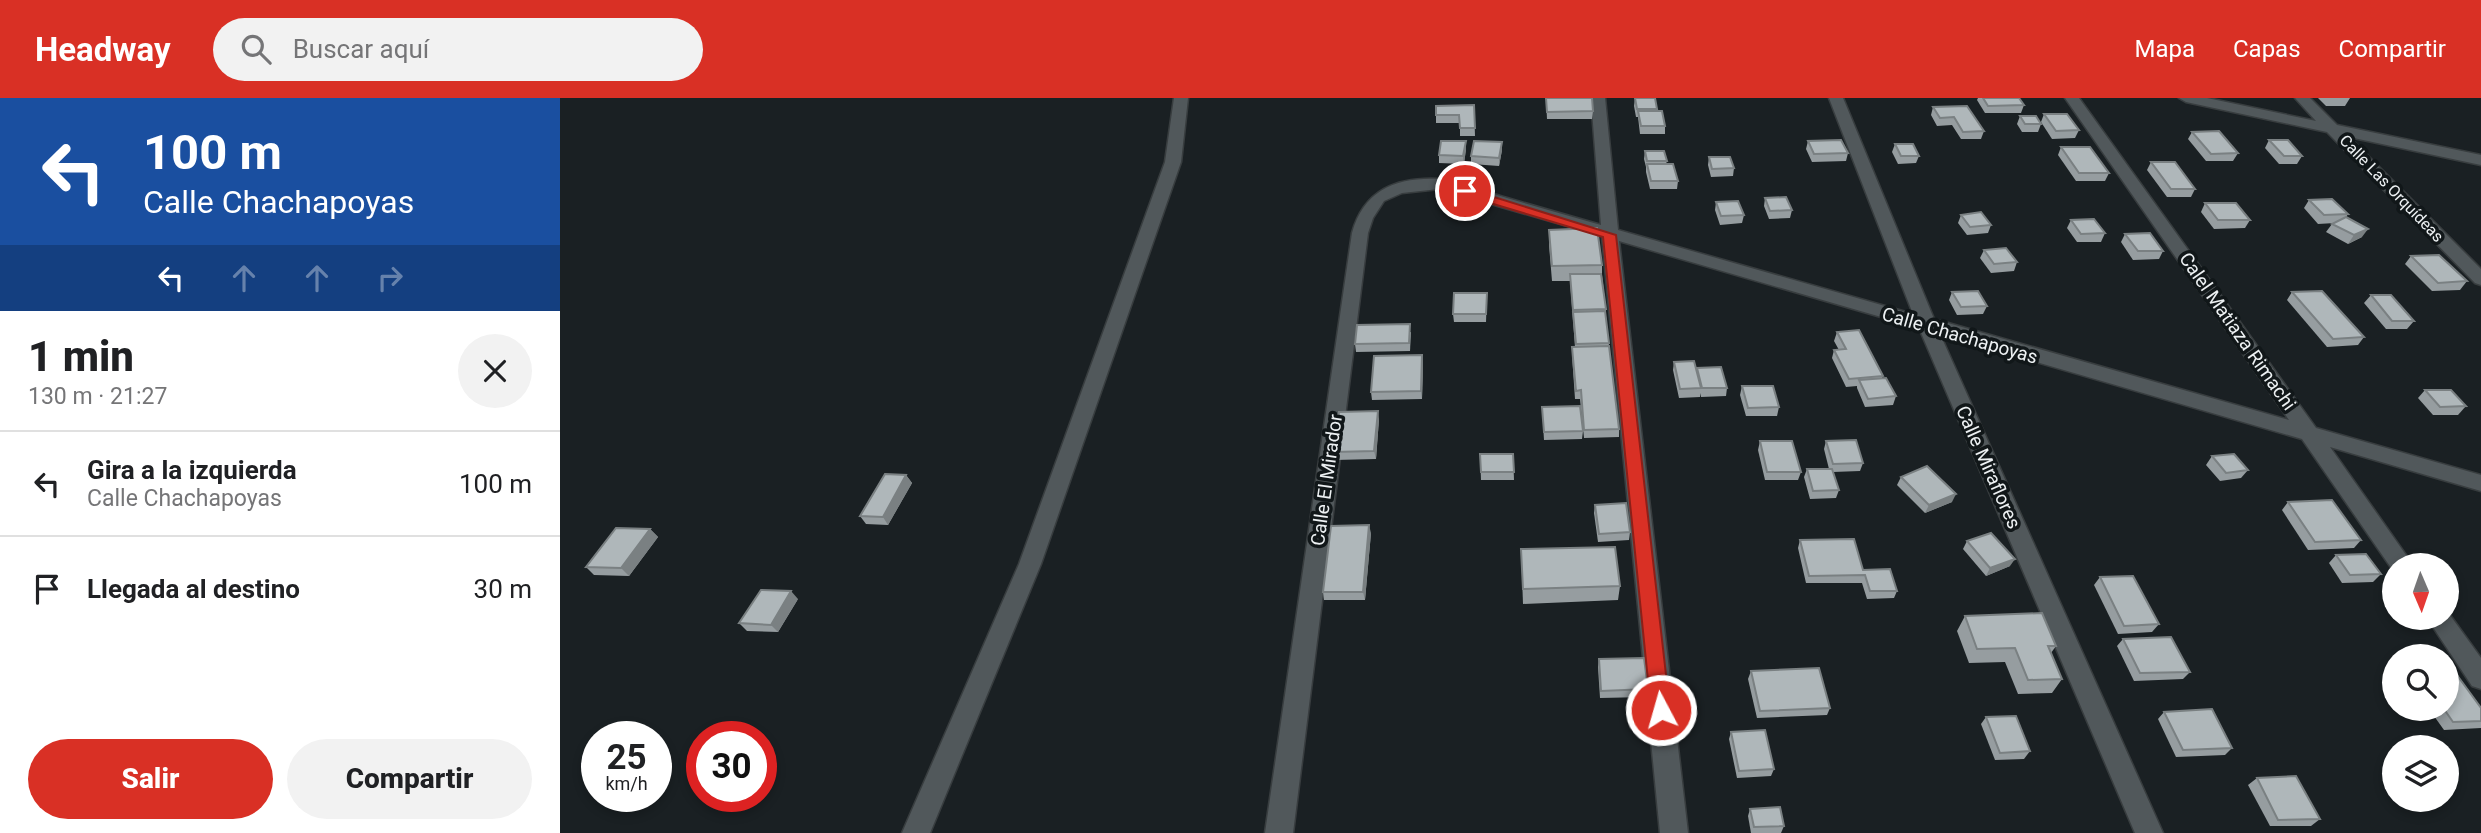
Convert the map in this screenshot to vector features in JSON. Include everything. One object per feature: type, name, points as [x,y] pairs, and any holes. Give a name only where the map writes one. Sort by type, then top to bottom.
[{"type":"street","points":[[916,833],[1030,564],[1146,231],[1173,162],[1181,98]]},
{"type":"street","points":[[1598,98],[1610,235],[1674,833]]},
{"type":"street","name":"Calle Miraflores","points":[[1836,98],[1927,325],[2149,833]]},
{"type":"street","name":"Calel Matiaza Rimachi","points":[[2072,98],[2394,553]]},
{"type":"street","points":[[2186,98],[2481,160]]},
{"type":"street","name":"Calle Las Orquídeas","points":[[2302,98],[2481,279]]},
{"type":"street","name":"Calle Chachapoyas","points":[[1440,184],[2481,483]]},
{"type":"street","name":"Calle El Mirador","points":[[1279,833],[1363,214],[1376,198],[1400,187],[1440,184]]},
{"type":"street","points":[[2447,630],[2481,678]]},
{"type":"building","points":[[1546,98],[1592,98],[1593,111],[1547,112]]},
{"type":"building","points":[[1635,98],[1655,98],[1657,109],[1637,109]]},
{"type":"building","points":[[1983,98],[2019,98],[2024,105],[1988,106]]},
{"type":"building","points":[[1474,105],[1475,128],[1460,128],[1459,115],[1436,115],[1436,106]]},
{"type":"building","points":[[1967,106],[1984,131],[1963,132],[1954,117],[1940,118],[1933,107]]},
{"type":"building","points":[[1638,111],[1662,111],[1665,126],[1641,126]]},
{"type":"building","points":[[2044,114],[2067,114],[2079,130],[2056,131]]},
{"type":"building","points":[[2020,116],[2036,116],[2041,124],[2025,124]]},
{"type":"building","points":[[2219,131],[2238,153],[2211,154],[2192,132]]},
{"type":"building","points":[[1841,140],[1848,153],[1814,154],[1808,141]]},
{"type":"building","points":[[2269,140],[2288,140],[2302,156],[2284,156]]},
{"type":"building","points":[[1441,141],[1466,141],[1463,156],[1439,155]]},
{"type":"building","points":[[1474,141],[1502,142],[1499,158],[1471,156]]},
{"type":"building","points":[[1895,144],[1913,144],[1919,156],[1901,156]]},
{"type":"building","points":[[2061,147],[2090,147],[2109,173],[2079,173]]},
{"type":"building","points":[[1645,151],[1664,151],[1667,161],[1647,161]]},
{"type":"building","points":[[1709,157],[1730,157],[1734,168],[1712,169]]},
{"type":"building","points":[[2151,162],[2175,162],[2195,189],[2171,189]]},
{"type":"building","points":[[1647,164],[1673,164],[1678,181],[1651,181]]},
{"type":"building","points":[[1786,197],[1792,210],[1770,211],[1765,198]]},
{"type":"building","points":[[2332,199],[2348,214],[2324,215],[2309,200]]},
{"type":"building","points":[[1738,201],[1744,215],[1721,216],[1716,202]]},
{"type":"building","points":[[2205,203],[2236,203],[2250,220],[2218,220]]},
{"type":"building","points":[[1981,212],[1991,225],[1970,227],[1961,215]]},
{"type":"building","points":[[2346,217],[2368,229],[2354,235],[2332,224]]},
{"type":"building","points":[[2094,219],[2105,233],[2081,234],[2071,220]]},
{"type":"building","points":[[1597,228],[1602,265],[1552,266],[1549,230]]},
{"type":"building","points":[[2150,233],[2163,251],[2138,251],[2125,234]]},
{"type":"building","points":[[2006,248],[2017,262],[1994,264],[1984,250]]},
{"type":"building","points":[[2439,255],[2467,281],[2438,283],[2411,256]]},
{"type":"building","points":[[1570,274],[1601,274],[1606,309],[1573,310]]},
{"type":"building","points":[[1978,291],[1987,306],[1961,307],[1952,292]]},
{"type":"building","points":[[2322,291],[2364,337],[2333,339],[2292,292]]},
{"type":"building","points":[[1454,293],[1487,293],[1486,314],[1453,314]]},
{"type":"building","points":[[2371,295],[2391,295],[2414,321],[2392,321]]},
{"type":"building","points":[[1605,311],[1609,343],[1576,344],[1573,312]]},
{"type":"building","points":[[1410,324],[1409,343],[1355,344],[1357,325]]},
{"type":"building","points":[[1859,330],[1883,376],[1849,379],[1834,350],[1846,349],[1837,332]]},
{"type":"building","points":[[1609,346],[1619,429],[1584,430],[1581,390],[1576,391],[1572,347]]},
{"type":"building","points":[[1422,355],[1421,391],[1371,392],[1374,356]]},
{"type":"building","points":[[1694,361],[1701,388],[1680,389],[1674,362]]},
{"type":"building","points":[[1721,367],[1727,388],[1702,388],[1697,368]]},
{"type":"building","points":[[1886,378],[1896,396],[1868,399],[1859,380]]},
{"type":"building","points":[[1742,386],[1773,386],[1779,407],[1748,408]]},
{"type":"building","points":[[2425,390],[2451,390],[2466,406],[2440,407]]},
{"type":"building","points":[[1580,406],[1583,431],[1544,432],[1542,407]]},
{"type":"building","points":[[1378,411],[1374,451],[1334,452],[1339,412]]},
{"type":"building","points":[[1856,440],[1863,463],[1833,464],[1826,441]]},
{"type":"building","points":[[1760,441],[1792,441],[1801,472],[1767,472]]},
{"type":"building","points":[[1480,454],[1513,454],[1514,472],[1481,472]]},
{"type":"building","points":[[2234,454],[2248,470],[2226,473],[2212,456]]},
{"type":"building","points":[[1927,466],[1956,494],[1929,505],[1901,477]]},
{"type":"building","points":[[1807,469],[1832,469],[1839,490],[1813,491]]},
{"type":"building","points":[[885,474],[906,475],[883,517],[860,516]]},
{"type":"building","points":[[2332,500],[2361,540],[2315,542],[2288,502]]},
{"type":"building","points":[[1626,503],[1630,532],[1599,534],[1595,505]]},
{"type":"building","points":[[1369,525],[1363,592],[1323,592],[1331,526]]},
{"type":"building","points":[[616,528],[650,529],[621,568],[586,567]]},
{"type":"building","points":[[1991,533],[2015,559],[1990,568],[1967,541]]},
{"type":"building","points":[[1854,539],[1863,570],[1890,569],[1897,591],[1870,591],[1865,575],[1809,576],[1800,540]]},
{"type":"building","points":[[1615,547],[1620,586],[1523,589],[1521,549]]},
{"type":"building","points":[[2366,554],[2381,574],[2350,575],[2336,555]]},
{"type":"building","points":[[2133,576],[2159,624],[2124,626],[2100,577]]},
{"type":"building","points":[[761,590],[791,591],[771,625],[739,623]]},
{"type":"building","points":[[2042,613],[2056,646],[2048,646],[2062,679],[2028,680],[2015,648],[1977,649],[1965,616]]},
{"type":"building","points":[[2171,637],[2190,672],[2140,673],[2123,639]]},
{"type":"building","points":[[1644,658],[1648,689],[1601,691],[1599,659]]},
{"type":"building","points":[[1819,668],[1830,708],[1760,711],[1751,671]]},
{"type":"building","points":[[2459,678],[2481,708],[2481,721],[2453,722],[2459,721]]},
{"type":"building","points":[[2212,709],[2232,748],[2183,750],[2164,712]]},
{"type":"building","points":[[2016,716],[2030,751],[2000,753],[1986,717]]},
{"type":"building","points":[[1765,730],[1774,769],[1739,771],[1731,732]]},
{"type":"building","points":[[2296,776],[2320,819],[2278,820],[2257,778]]},
{"type":"building","points":[[1780,807],[1784,826],[1754,827],[1750,809]]},
{"type":"route","points":[[1465,191],[1610,235],[1661,710]]}]
